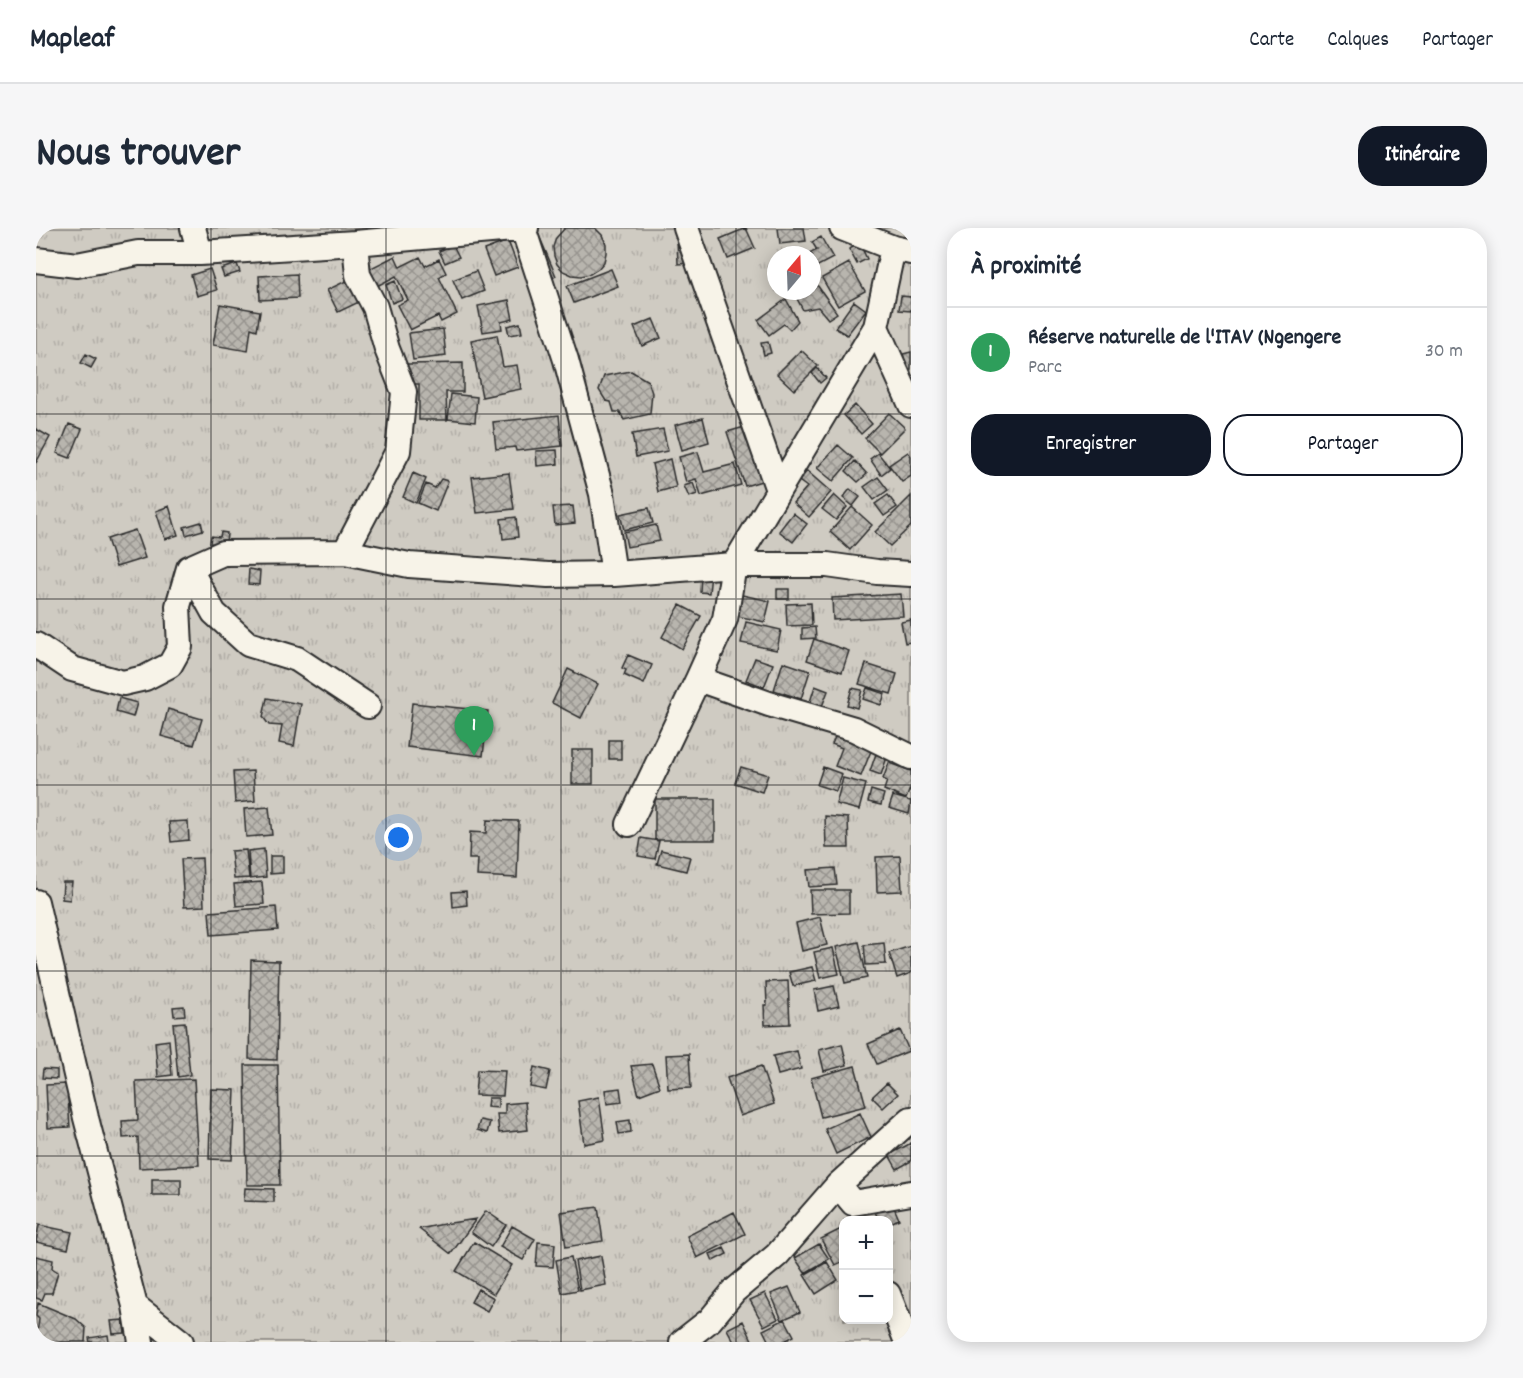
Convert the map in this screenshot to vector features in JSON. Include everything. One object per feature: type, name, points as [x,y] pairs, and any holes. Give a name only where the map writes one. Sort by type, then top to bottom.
[{"type":"street","points":[[193,228],[200,253]]},
{"type":"street","points":[[36,260],[77,265],[138,253],[200,253],[355,243],[403,233],[524,228],[566,360],[602,494],[614,574]]},
{"type":"street","points":[[686,228],[778,490]]},
{"type":"street","points":[[629,824],[725,619],[734,565],[876,327],[902,250],[842,228]]},
{"type":"street","points":[[345,552],[398,452],[404,392],[387,349],[375,307],[358,275],[355,243]]},
{"type":"street","points":[[876,327],[911,405]]},
{"type":"street","points":[[189,567],[223,553],[345,552],[409,565],[548,575],[614,574],[734,565],[827,565],[911,574]]},
{"type":"street","points":[[36,645],[72,669],[123,683],[145,678],[170,665],[180,647],[178,606],[189,567]]},
{"type":"street","points":[[189,567],[214,613],[248,644],[297,659],[368,706]]},
{"type":"street","points":[[698,680],[768,704],[854,729],[911,757]]},
{"type":"street","points":[[36,902],[86,1118],[135,1306],[141,1342]]},
{"type":"street","points":[[682,1342],[710,1320],[734,1291],[777,1255],[850,1203],[911,1119]]},
{"type":"street","points":[[850,1203],[911,1193]]},
{"type":"street","points":[[135,1306],[181,1342]]},
{"type":"street","points":[[893,1307],[907,1342]]},
{"type":"green space","points":[[36,228],[911,228],[911,1342],[36,1342]]},
{"type":"building","points":[[565,228],[595,228],[602,235],[606,244],[606,253],[604,262],[598,269],[590,274],[572,275],[563,271],[557,264],[553,247],[556,238]]},
{"type":"building","points":[[746,228],[755,248],[728,259],[720,239]]},
{"type":"building","points":[[778,228],[804,228],[806,241],[780,244]]},
{"type":"building","points":[[538,233],[556,276],[543,282],[525,238]]},
{"type":"building","points":[[821,237],[833,258],[821,264],[821,246],[814,246],[812,242]]},
{"type":"building","points":[[693,238],[694,263],[678,264],[677,239]]},
{"type":"building","points":[[508,241],[518,267],[494,276],[484,250]]},
{"type":"building","points":[[860,244],[867,259],[857,264],[849,249]]},
{"type":"building","points":[[453,245],[459,257],[445,263],[439,251]]},
{"type":"building","points":[[395,256],[400,267],[420,257],[425,266],[439,259],[446,273],[439,277],[457,314],[441,322],[438,316],[410,330],[397,305],[408,300],[396,276],[377,286],[369,269]]},
{"type":"building","points":[[849,263],[865,291],[838,306],[822,278]]},
{"type":"building","points":[[237,264],[240,272],[224,277],[221,269]]},
{"type":"building","points":[[210,269],[217,290],[197,296],[191,275]]},
{"type":"building","points":[[611,269],[618,286],[574,303],[567,286]]},
{"type":"building","points":[[476,271],[484,291],[462,300],[453,280]]},
{"type":"building","points":[[297,274],[298,298],[260,300],[259,276]]},
{"type":"building","points":[[348,280],[359,302],[338,312],[327,290]]},
{"type":"building","points":[[395,281],[402,299],[392,303],[386,285]]},
{"type":"building","points":[[821,290],[837,313],[828,319],[818,307],[803,310],[798,300],[821,300]]},
{"type":"building","points":[[901,296],[911,297],[911,311],[899,310]]},
{"type":"building","points":[[509,300],[513,319],[501,322],[502,329],[483,332],[478,306]]},
{"type":"building","points":[[787,300],[798,321],[790,330],[784,324],[769,335],[758,320]]},
{"type":"building","points":[[854,301],[866,310],[847,335],[835,328]]},
{"type":"building","points":[[220,304],[260,311],[257,330],[251,328],[248,351],[213,345]]},
{"type":"building","points":[[653,319],[661,338],[642,346],[634,327]]},
{"type":"building","points":[[520,323],[522,333],[509,335],[507,326]]},
{"type":"building","points":[[443,329],[446,356],[413,360],[409,333]]},
{"type":"building","points":[[497,335],[503,367],[517,365],[521,389],[482,397],[471,340]]},
{"type":"building","points":[[768,342],[771,353],[764,355],[761,343]]},
{"type":"building","points":[[801,350],[818,366],[794,390],[777,374]]},
{"type":"building","points":[[911,352],[911,369],[907,370],[903,354]]},
{"type":"building","points":[[86,354],[96,359],[91,368],[81,363]]},
{"type":"building","points":[[463,363],[463,392],[446,392],[447,420],[419,420],[419,384],[407,384],[407,364]]},
{"type":"building","points":[[817,368],[826,378],[820,383],[812,373]]},
{"type":"building","points":[[631,371],[648,381],[652,393],[650,414],[624,420],[620,412],[614,412],[611,402],[606,401],[599,390],[604,376]]},
{"type":"building","points":[[451,394],[477,397],[475,422],[448,419]]},
{"type":"building","points":[[855,405],[872,424],[861,434],[844,415]]},
{"type":"building","points":[[889,413],[905,428],[880,453],[865,438]]},
{"type":"building","points":[[559,415],[562,446],[516,451],[515,447],[496,449],[493,422]]},
{"type":"building","points":[[703,418],[709,442],[682,450],[675,425]]},
{"type":"building","points":[[69,424],[82,429],[70,458],[57,453]]},
{"type":"building","points":[[748,426],[765,480],[745,486],[727,432]]},
{"type":"building","points":[[36,429],[50,437],[36,463]]},
{"type":"building","points":[[663,429],[668,451],[636,457],[632,434]]},
{"type":"building","points":[[838,445],[853,458],[833,481],[817,468]]},
{"type":"building","points":[[557,450],[558,464],[537,466],[536,451]]},
{"type":"building","points":[[698,452],[704,472],[735,464],[741,485],[701,496],[696,479],[686,482],[679,457]]},
{"type":"building","points":[[908,452],[911,456],[911,476],[902,482],[889,465]]},
{"type":"building","points":[[878,453],[890,468],[881,475],[870,459]]},
{"type":"building","points":[[670,459],[676,487],[658,492],[652,464]]},
{"type":"building","points":[[855,461],[867,474],[858,482],[846,471]]},
{"type":"building","points":[[807,471],[831,492],[809,517],[793,503],[807,487],[799,481]]},
{"type":"building","points":[[413,473],[426,479],[416,503],[403,497]]},
{"type":"building","points":[[509,473],[514,509],[477,513],[472,477]]},
{"type":"building","points":[[878,477],[888,490],[874,500],[864,487]]},
{"type":"building","points":[[441,479],[448,481],[436,511],[418,503],[426,484],[435,488]]},
{"type":"building","points":[[693,483],[697,494],[689,497],[684,486]]},
{"type":"building","points":[[850,489],[860,497],[853,506],[843,498]]},
{"type":"building","points":[[834,495],[847,507],[836,520],[822,509]]},
{"type":"building","points":[[888,495],[897,507],[884,516],[875,504]]},
{"type":"building","points":[[911,496],[911,526],[890,546],[875,532]]},
{"type":"building","points":[[169,506],[178,535],[165,539],[156,511]]},
{"type":"building","points":[[573,506],[575,523],[555,525],[553,507]]},
{"type":"building","points":[[852,507],[872,525],[850,550],[830,532]]},
{"type":"building","points":[[649,508],[653,523],[624,530],[620,514]]},
{"type":"building","points":[[793,513],[807,524],[793,542],[779,531]]},
{"type":"building","points":[[516,517],[518,537],[503,539],[501,519]]},
{"type":"building","points":[[201,522],[203,530],[186,535],[184,527]]},
{"type":"building","points":[[656,525],[660,541],[627,547],[624,532]]},
{"type":"building","points":[[135,530],[145,558],[116,567],[107,539]]},
{"type":"building","points":[[221,532],[227,533],[226,544],[210,543],[211,536],[220,537]]},
{"type":"building","points":[[249,569],[260,571],[259,585],[248,584]]},
{"type":"building","points":[[701,573],[711,574],[709,593],[700,592]]},
{"type":"building","points":[[777,589],[789,589],[789,599],[777,599]]},
{"type":"building","points":[[901,594],[903,616],[833,620],[832,598]]},
{"type":"building","points":[[742,595],[770,601],[765,622],[737,616]]},
{"type":"building","points":[[811,603],[812,625],[787,626],[786,604]]},
{"type":"building","points":[[680,605],[701,616],[682,649],[662,637]]},
{"type":"building","points":[[911,620],[911,642],[905,643],[901,622]]},
{"type":"building","points":[[746,622],[781,630],[777,650],[741,643]]},
{"type":"building","points":[[815,627],[816,638],[802,639],[802,628]]},
{"type":"building","points":[[814,639],[849,651],[842,672],[807,660]]},
{"type":"building","points":[[628,655],[652,665],[644,684],[624,675],[626,670],[622,668]]},
{"type":"building","points":[[755,658],[773,664],[764,687],[746,680]]},
{"type":"building","points":[[783,662],[810,671],[801,699],[774,690]]},
{"type":"building","points":[[866,664],[897,674],[891,694],[859,684]]},
{"type":"building","points":[[568,669],[598,684],[581,718],[552,703]]},
{"type":"building","points":[[815,686],[828,691],[821,709],[809,705]]},
{"type":"building","points":[[852,688],[862,690],[857,708],[847,705]]},
{"type":"building","points":[[867,688],[885,694],[881,705],[863,699]]},
{"type":"building","points":[[119,698],[137,703],[133,717],[116,712]]},
{"type":"building","points":[[267,698],[301,704],[294,746],[279,743],[282,726],[269,725],[263,717]]},
{"type":"building","points":[[412,703],[488,711],[483,756],[407,747]]},
{"type":"building","points":[[168,709],[202,719],[194,745],[161,736]]},
{"type":"building","points":[[837,732],[873,746],[861,776],[835,766],[842,748],[832,744]]},
{"type":"building","points":[[609,740],[621,740],[621,759],[609,759]]},
{"type":"building","points":[[572,750],[593,750],[593,784],[572,784]]},
{"type":"building","points":[[877,751],[888,754],[881,775],[870,771]]},
{"type":"building","points":[[889,763],[911,771],[911,786],[906,799],[884,790],[887,781],[883,779]]},
{"type":"building","points":[[741,767],[768,775],[762,792],[735,783]]},
{"type":"building","points":[[823,767],[842,774],[836,791],[817,785]]},
{"type":"building","points":[[253,771],[255,801],[235,803],[233,772]]},
{"type":"building","points":[[843,778],[866,784],[859,810],[836,804]]},
{"type":"building","points":[[871,790],[884,794],[881,805],[868,802]]},
{"type":"building","points":[[893,796],[911,801],[909,814],[889,808]]},
{"type":"building","points":[[655,799],[715,799],[715,840],[655,840]]},
{"type":"building","points":[[269,807],[272,835],[246,837],[244,809]]},
{"type":"building","points":[[825,816],[848,818],[849,848],[826,848]]},
{"type":"building","points":[[487,820],[519,821],[517,878],[477,876],[478,859],[469,859],[470,832],[486,833]]},
{"type":"building","points":[[188,821],[189,840],[171,842],[169,822]]},
{"type":"building","points":[[641,838],[659,841],[655,859],[638,856]]},
{"type":"building","points":[[264,849],[266,877],[250,879],[248,851]]},
{"type":"building","points":[[246,850],[249,878],[234,879],[231,851]]},
{"type":"building","points":[[661,850],[690,857],[686,871],[657,864]]},
{"type":"building","points":[[270,856],[283,856],[283,873],[270,874]]},
{"type":"building","points":[[900,856],[902,891],[877,892],[876,857]]},
{"type":"building","points":[[202,858],[204,906],[184,907],[181,859]]},
{"type":"building","points":[[835,868],[837,885],[809,887],[807,870]]},
{"type":"building","points":[[63,882],[72,882],[70,900],[62,899]]},
{"type":"building","points":[[262,882],[264,904],[236,906],[234,884]]},
{"type":"building","points":[[810,890],[849,890],[849,913],[811,914]]},
{"type":"building","points":[[466,891],[467,905],[453,907],[452,892]]},
{"type":"building","points":[[276,907],[278,930],[211,935],[209,912]]},
{"type":"building","points":[[820,917],[827,945],[802,951],[796,923]]},
{"type":"building","points":[[859,942],[867,978],[845,983],[836,947]]},
{"type":"building","points":[[884,943],[886,964],[866,965],[864,945]]},
{"type":"building","points":[[911,946],[911,973],[897,978],[889,953]]},
{"type":"building","points":[[833,948],[839,974],[820,978],[814,952]]},
{"type":"building","points":[[251,960],[279,961],[277,1060],[249,1059]]},
{"type":"building","points":[[812,967],[816,981],[793,986],[789,972]]},
{"type":"building","points":[[788,981],[790,1024],[765,1025],[766,982]]},
{"type":"building","points":[[834,986],[839,1006],[818,1011],[814,990]]},
{"type":"building","points":[[184,1006],[185,1015],[174,1016],[173,1007]]},
{"type":"building","points":[[185,1022],[190,1075],[178,1077],[173,1023]]},
{"type":"building","points":[[900,1030],[909,1051],[877,1064],[868,1044]]},
{"type":"building","points":[[169,1040],[172,1075],[158,1077],[155,1042]]},
{"type":"building","points":[[842,1044],[847,1065],[824,1071],[819,1050]]},
{"type":"building","points":[[797,1051],[801,1069],[778,1075],[773,1056]]},
{"type":"building","points":[[689,1054],[691,1088],[668,1089],[666,1055]]},
{"type":"building","points":[[652,1064],[660,1087],[639,1095],[631,1066]]},
{"type":"building","points":[[245,1065],[278,1065],[280,1185],[247,1185]]},
{"type":"building","points":[[761,1066],[774,1104],[740,1116],[727,1078]]},
{"type":"building","points":[[855,1066],[866,1106],[821,1117],[811,1078]]},
{"type":"building","points":[[534,1067],[550,1071],[546,1090],[530,1087]]},
{"type":"building","points":[[43,1069],[57,1070],[57,1079],[42,1078]]},
{"type":"building","points":[[477,1070],[505,1071],[503,1096],[475,1095]]},
{"type":"building","points":[[194,1079],[199,1165],[139,1168],[138,1137],[123,1138],[122,1121],[138,1120],[136,1081]]},
{"type":"building","points":[[887,1083],[898,1094],[883,1108],[872,1097]]},
{"type":"building","points":[[67,1084],[70,1127],[48,1128],[46,1085]]},
{"type":"building","points":[[620,1088],[622,1102],[607,1104],[605,1090]]},
{"type":"building","points":[[211,1089],[235,1090],[232,1160],[209,1159]]},
{"type":"building","points":[[599,1097],[605,1140],[584,1144],[578,1101]]},
{"type":"building","points":[[488,1098],[498,1098],[498,1108],[487,1107]]},
{"type":"building","points":[[525,1102],[528,1130],[499,1133],[497,1114],[505,1114],[505,1104]]},
{"type":"building","points":[[860,1113],[871,1137],[836,1154],[825,1129]]},
{"type":"building","points":[[480,1120],[490,1122],[487,1133],[477,1130]]},
{"type":"building","points":[[630,1120],[631,1132],[619,1134],[617,1122]]},
{"type":"building","points":[[911,1143],[911,1161],[897,1169],[889,1155]]},
{"type":"building","points":[[152,1179],[181,1179],[181,1195],[152,1195]]},
{"type":"building","points":[[245,1188],[274,1189],[274,1202],[244,1201]]},
{"type":"building","points":[[889,1196],[899,1219],[893,1222],[893,1216],[877,1216],[871,1204]]},
{"type":"building","points":[[598,1207],[603,1241],[566,1247],[561,1212]]},
{"type":"building","points":[[486,1211],[506,1225],[491,1247],[471,1232]]},
{"type":"building","points":[[734,1212],[745,1234],[697,1258],[687,1236]]},
{"type":"building","points":[[476,1219],[451,1254],[419,1229],[444,1224]]},
{"type":"building","points":[[39,1225],[72,1232],[68,1249],[36,1242]]},
{"type":"building","points":[[512,1226],[535,1239],[523,1260],[500,1247]]},
{"type":"building","points":[[839,1230],[839,1263],[835,1265],[821,1239]]},
{"type":"building","points":[[474,1242],[512,1265],[494,1294],[456,1271]]},
{"type":"building","points":[[538,1242],[555,1244],[553,1267],[536,1266]]},
{"type":"building","points":[[819,1244],[829,1259],[805,1273],[795,1258]]},
{"type":"building","points":[[724,1248],[727,1254],[713,1261],[710,1254]]},
{"type":"building","points":[[36,1256],[53,1260],[52,1268],[58,1272],[52,1293],[45,1293],[42,1300],[36,1298]]},
{"type":"building","points":[[601,1256],[606,1285],[580,1290],[575,1261]]},
{"type":"building","points":[[571,1257],[578,1290],[562,1293],[556,1260]]},
{"type":"building","points":[[827,1262],[838,1280],[816,1294],[804,1275]]},
{"type":"building","points":[[789,1287],[800,1312],[782,1320],[771,1294]]},
{"type":"building","points":[[478,1289],[494,1298],[487,1311],[471,1302]]},
{"type":"building","points":[[765,1293],[778,1319],[764,1326],[750,1300]]},
{"type":"building","points":[[38,1303],[76,1319],[86,1328],[85,1342],[36,1342],[39,1319],[36,1316]]},
{"type":"building","points":[[785,1319],[794,1336],[783,1342],[769,1342],[763,1330]]},
{"type":"building","points":[[123,1320],[125,1333],[113,1334],[111,1321]]},
{"type":"building","points":[[743,1321],[753,1342],[734,1342],[727,1329]]},
{"type":"building","points":[[108,1335],[109,1342],[90,1342],[89,1338]]},
{"type":"place","name":"Réserve naturelle de l'ITAV (Ngengere","points":[[474,756]]}]
